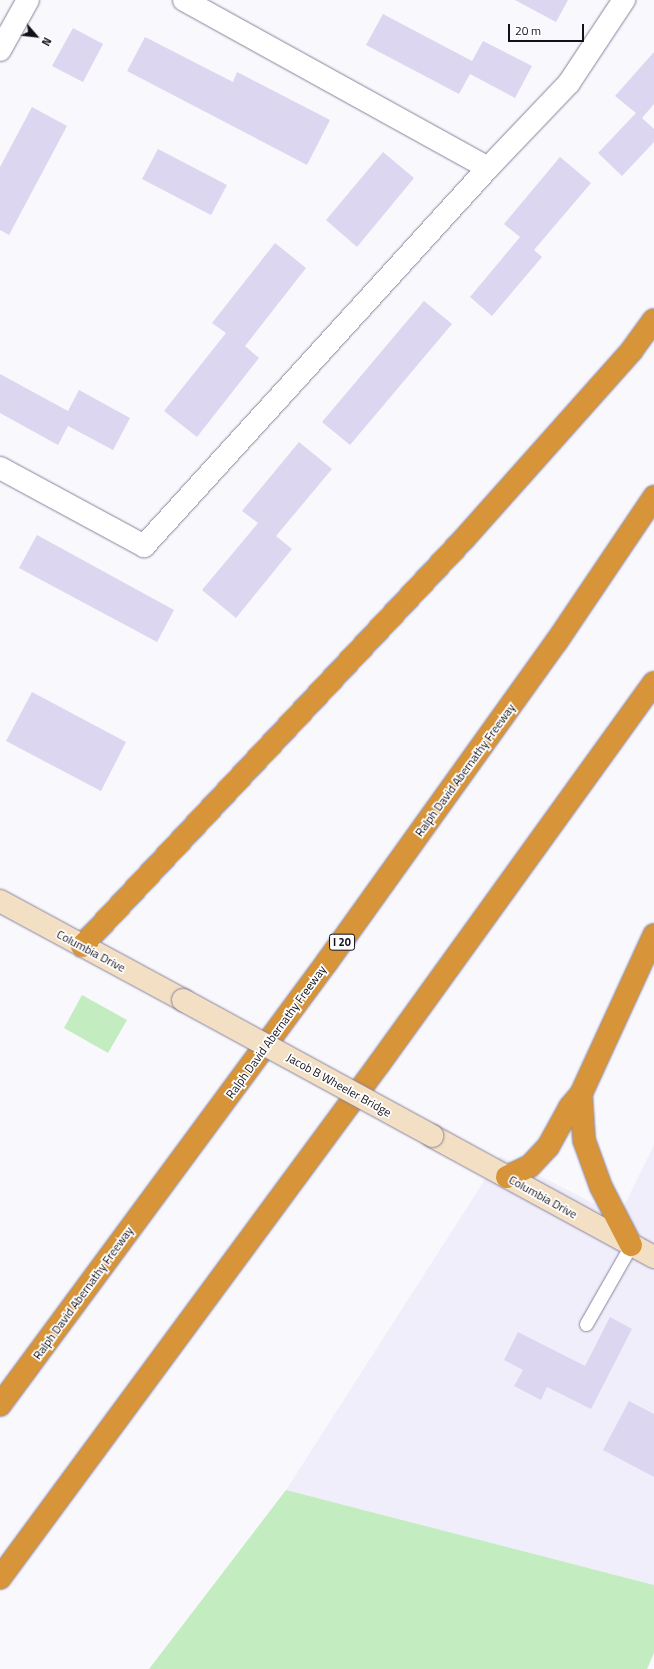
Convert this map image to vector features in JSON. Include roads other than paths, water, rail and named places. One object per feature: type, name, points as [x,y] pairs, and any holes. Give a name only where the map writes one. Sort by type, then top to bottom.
[{"type":"highway","points":[[82,946],[463,540],[632,350],[654,320]]},
{"type":"highway","name":"Ralph David Abernathy Freeway","points":[[0,1405],[336,950],[557,641],[654,497]]},
{"type":"highway","points":[[0,1578],[374,1071],[654,683]]},
{"type":"highway","points":[[507,1177],[530,1166],[548,1148],[570,1107],[581,1094],[654,934]]},
{"type":"highway","points":[[581,1094],[584,1140],[601,1187],[631,1245]]},
{"type":"main road","name":"Columbia Drive","points":[[0,901],[183,1000]]},
{"type":"main road","name":"Jacob B Wheeler Bridge","points":[[183,1000],[432,1136]]},
{"type":"main road","name":"Columbia Drive","points":[[432,1136],[654,1257]]},
{"type":"street","points":[[0,50],[28,0]]},
{"type":"street","points":[[184,0],[488,168]]},
{"type":"street","points":[[0,468],[144,546],[488,168],[569,83],[624,0]]},
{"type":"lane","points":[[586,1324],[631,1245]]}]
